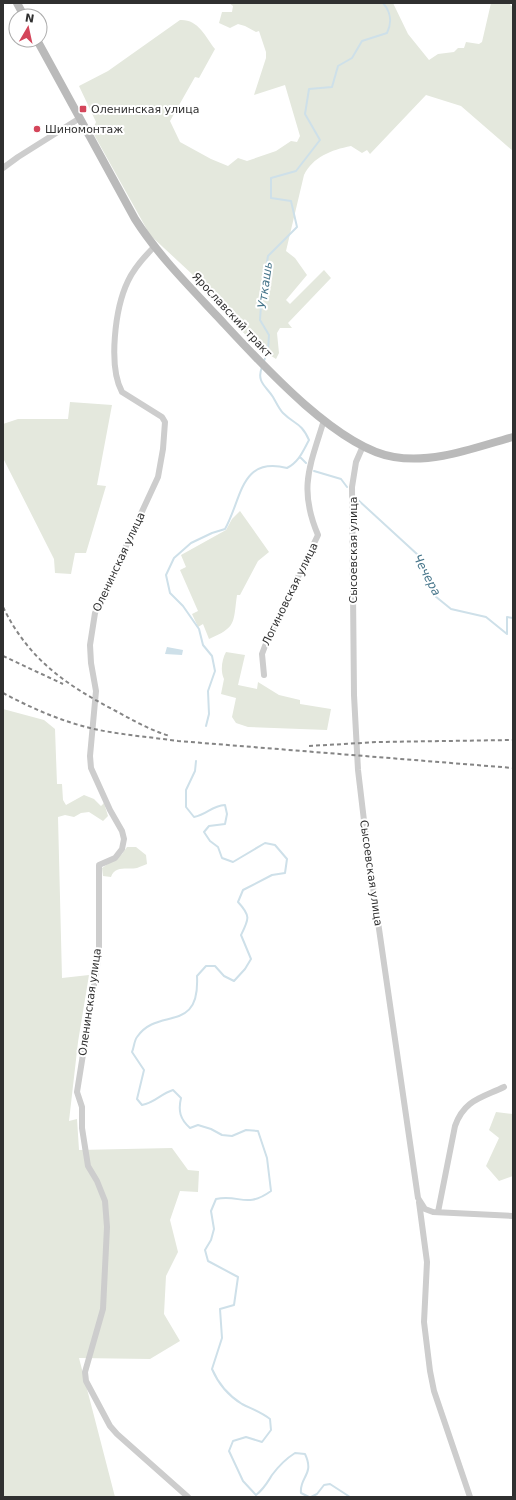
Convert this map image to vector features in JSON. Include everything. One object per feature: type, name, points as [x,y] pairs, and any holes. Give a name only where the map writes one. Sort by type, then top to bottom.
[{"type":"street","name":"Ярославский тракт","points":[[41,48],[134,220],[154,247],[248,350],[269,371],[324,420],[344,436],[363,446],[394,457],[422,458],[438,456],[513,437]]},
{"type":"street","points":[[3,168],[18,156],[80,118]]},
{"type":"street","name":"Оленинская улица","points":[[154,247],[135,268],[122,295],[117,315],[114,349],[117,377],[122,392],[158,414],[165,422],[163,449],[158,477],[95,613],[90,645],[91,664],[96,691],[90,756],[92,768],[110,810],[122,831],[124,839],[122,849],[115,858],[99,865],[99,954],[77,1092],[82,1107],[82,1128],[88,1166],[97,1181],[105,1201],[107,1227],[103,1309],[86,1365],[86,1382],[110,1426],[128,1445],[188,1497]]},
{"type":"street","name":"Логиновская улица","points":[[264,675],[262,654],[265,646],[318,535],[311,518],[306,489],[307,476],[324,420]]},
{"type":"street","name":"Сысоевская улица","points":[[363,446],[356,462],[352,487],[354,695],[358,770],[367,846],[427,1262],[424,1322],[430,1371],[434,1391],[470,1497]]},
{"type":"street","points":[[436,1212],[453,1134],[459,1115],[473,1101],[504,1088]]},
{"type":"street","points":[[418,1198],[425,1209],[436,1212],[513,1216]]},
{"type":"street","points":[[422,1227],[424,1218],[427,1214],[436,1212]]},
{"type":"shaded area","points":[[229,3],[393,3],[408,34],[429,60],[438,54],[454,52],[458,48],[464,48],[466,42],[479,44],[482,42],[491,3],[509,3],[513,8],[513,151],[461,106],[426,95],[370,154],[367,150],[362,153],[351,146],[323,155],[312,163],[304,175],[286,251],[295,258],[307,275],[286,300],[290,304],[324,270],[331,278],[288,323],[292,328],[280,328],[277,333],[279,353],[276,359],[252,341],[231,319],[220,302],[212,300],[193,275],[150,235],[92,131],[96,122],[79,86],[108,71],[180,20],[186,20],[192,22],[200,29],[215,49],[199,78],[195,77],[170,121],[180,142],[211,159],[228,166],[238,158],[247,161],[276,151],[291,141],[297,142],[300,136],[285,85],[254,95],[266,58],[266,52],[259,31],[256,32],[238,24],[230,28],[219,23],[222,12],[232,12],[233,6]]},
{"type":"shaded area","points":[[70,402],[112,405],[97,485],[106,486],[86,553],[75,553],[71,574],[55,573],[54,559],[3,458],[3,424],[18,419],[68,419]]},
{"type":"shaded area","points":[[240,511],[269,552],[258,561],[240,595],[237,595],[232,623],[225,631],[209,639],[203,624],[198,627],[192,614],[198,611],[180,570],[186,567],[181,555],[226,530],[232,519]]},
{"type":"shaded area","points":[[167,647],[183,650],[182,655],[165,654]]},
{"type":"shaded area","points":[[226,652],[245,655],[238,685],[257,689],[258,682],[279,695],[300,700],[300,704],[331,709],[327,730],[248,727],[236,723],[232,717],[236,698],[221,694],[224,679],[222,665]]},
{"type":"shaded area","points":[[3,709],[44,720],[55,729],[57,784],[62,784],[63,800],[66,805],[84,795],[94,799],[101,806],[104,803],[108,816],[103,821],[89,812],[81,813],[74,817],[65,815],[58,817],[62,978],[89,975],[78,1042],[69,1121],[77,1119],[79,1150],[172,1148],[188,1170],[199,1171],[198,1192],[180,1191],[170,1220],[178,1252],[166,1276],[164,1314],[180,1341],[150,1359],[79,1358],[115,1497],[3,1497]]},
{"type":"shaded area","points":[[127,847],[136,847],[146,855],[147,864],[137,868],[119,869],[113,873],[111,877],[103,876],[102,868],[122,854]]},
{"type":"shaded area","points":[[496,1112],[513,1114],[513,1176],[499,1181],[486,1166],[499,1138],[489,1130]]},
{"type":"waterway","name":"Уткашь","points":[[264,361],[268,350],[269,335],[260,320],[262,291],[268,256],[297,227],[291,201],[271,198],[271,178],[296,171],[320,140],[305,114],[309,89],[332,87],[338,66],[352,58],[362,41],[387,33],[390,25],[390,18],[388,10],[383,3]]},
{"type":"waterway","name":"Уткашь","points":[[206,726],[209,714],[208,691],[215,671],[212,656],[203,645],[199,629],[183,606],[170,593],[166,575],[174,558],[191,543],[212,533],[225,529],[240,493],[251,474],[260,468],[272,466],[287,468],[291,466],[303,452],[309,440],[303,430],[282,411],[263,384],[260,376],[262,367]]},
{"type":"waterway","name":"Чечера","points":[[300,457],[306,463]]},
{"type":"waterway","name":"Чечера","points":[[314,471],[341,479],[347,487]]},
{"type":"waterway","name":"Чечера","points":[[357,499],[418,555],[428,573],[435,596],[451,609],[486,617],[507,634],[507,617],[513,618]]},
{"type":"waterway","name":"Уткашь","points":[[196,761],[195,771],[186,790],[186,807],[194,817],[216,807],[225,805],[227,814],[225,824],[209,826],[204,832],[210,841],[218,847],[222,858],[233,862],[265,843],[275,845],[287,859],[285,873],[272,875],[243,890],[238,902],[247,914],[247,921],[241,935],[251,959],[245,969],[234,981],[224,976],[215,966],[206,966],[197,976],[196,994],[192,1006],[185,1013],[146,1028],[135,1040],[132,1052],[144,1070],[137,1099],[142,1105],[147,1104],[173,1090],[181,1098],[180,1111],[182,1118],[190,1128],[198,1125],[211,1129],[222,1135],[232,1136],[246,1130],[258,1131],[267,1158],[271,1191],[255,1199],[249,1200],[231,1198],[216,1199],[211,1211],[214,1229],[211,1240],[205,1250],[208,1261],[238,1277],[234,1305],[220,1309],[222,1338],[212,1369],[228,1393],[242,1404],[260,1412],[270,1419],[271,1430],[262,1442],[246,1437],[233,1441],[229,1451],[243,1481],[256,1495],[289,1457],[295,1453],[305,1454],[308,1461],[308,1471],[302,1483],[301,1493],[309,1497]]},
{"type":"waterway","name":"Уткашь","points":[[311,1497],[317,1494],[324,1485],[330,1484],[350,1497]]},
{"type":"railway","points":[[3,607],[24,641],[48,667],[63,679],[94,699],[133,720],[155,731],[170,736]]},
{"type":"railway","points":[[3,656],[63,684]]},
{"type":"railway","points":[[3,693],[59,718],[82,726],[115,733],[178,741],[513,768]]},
{"type":"railway","points":[[309,746],[378,742],[513,740]]},
{"type":"place","name":"Оленинская улица","points":[[83,109]]},
{"type":"place","name":"Шиномонтаж","points":[[37,129]]}]
